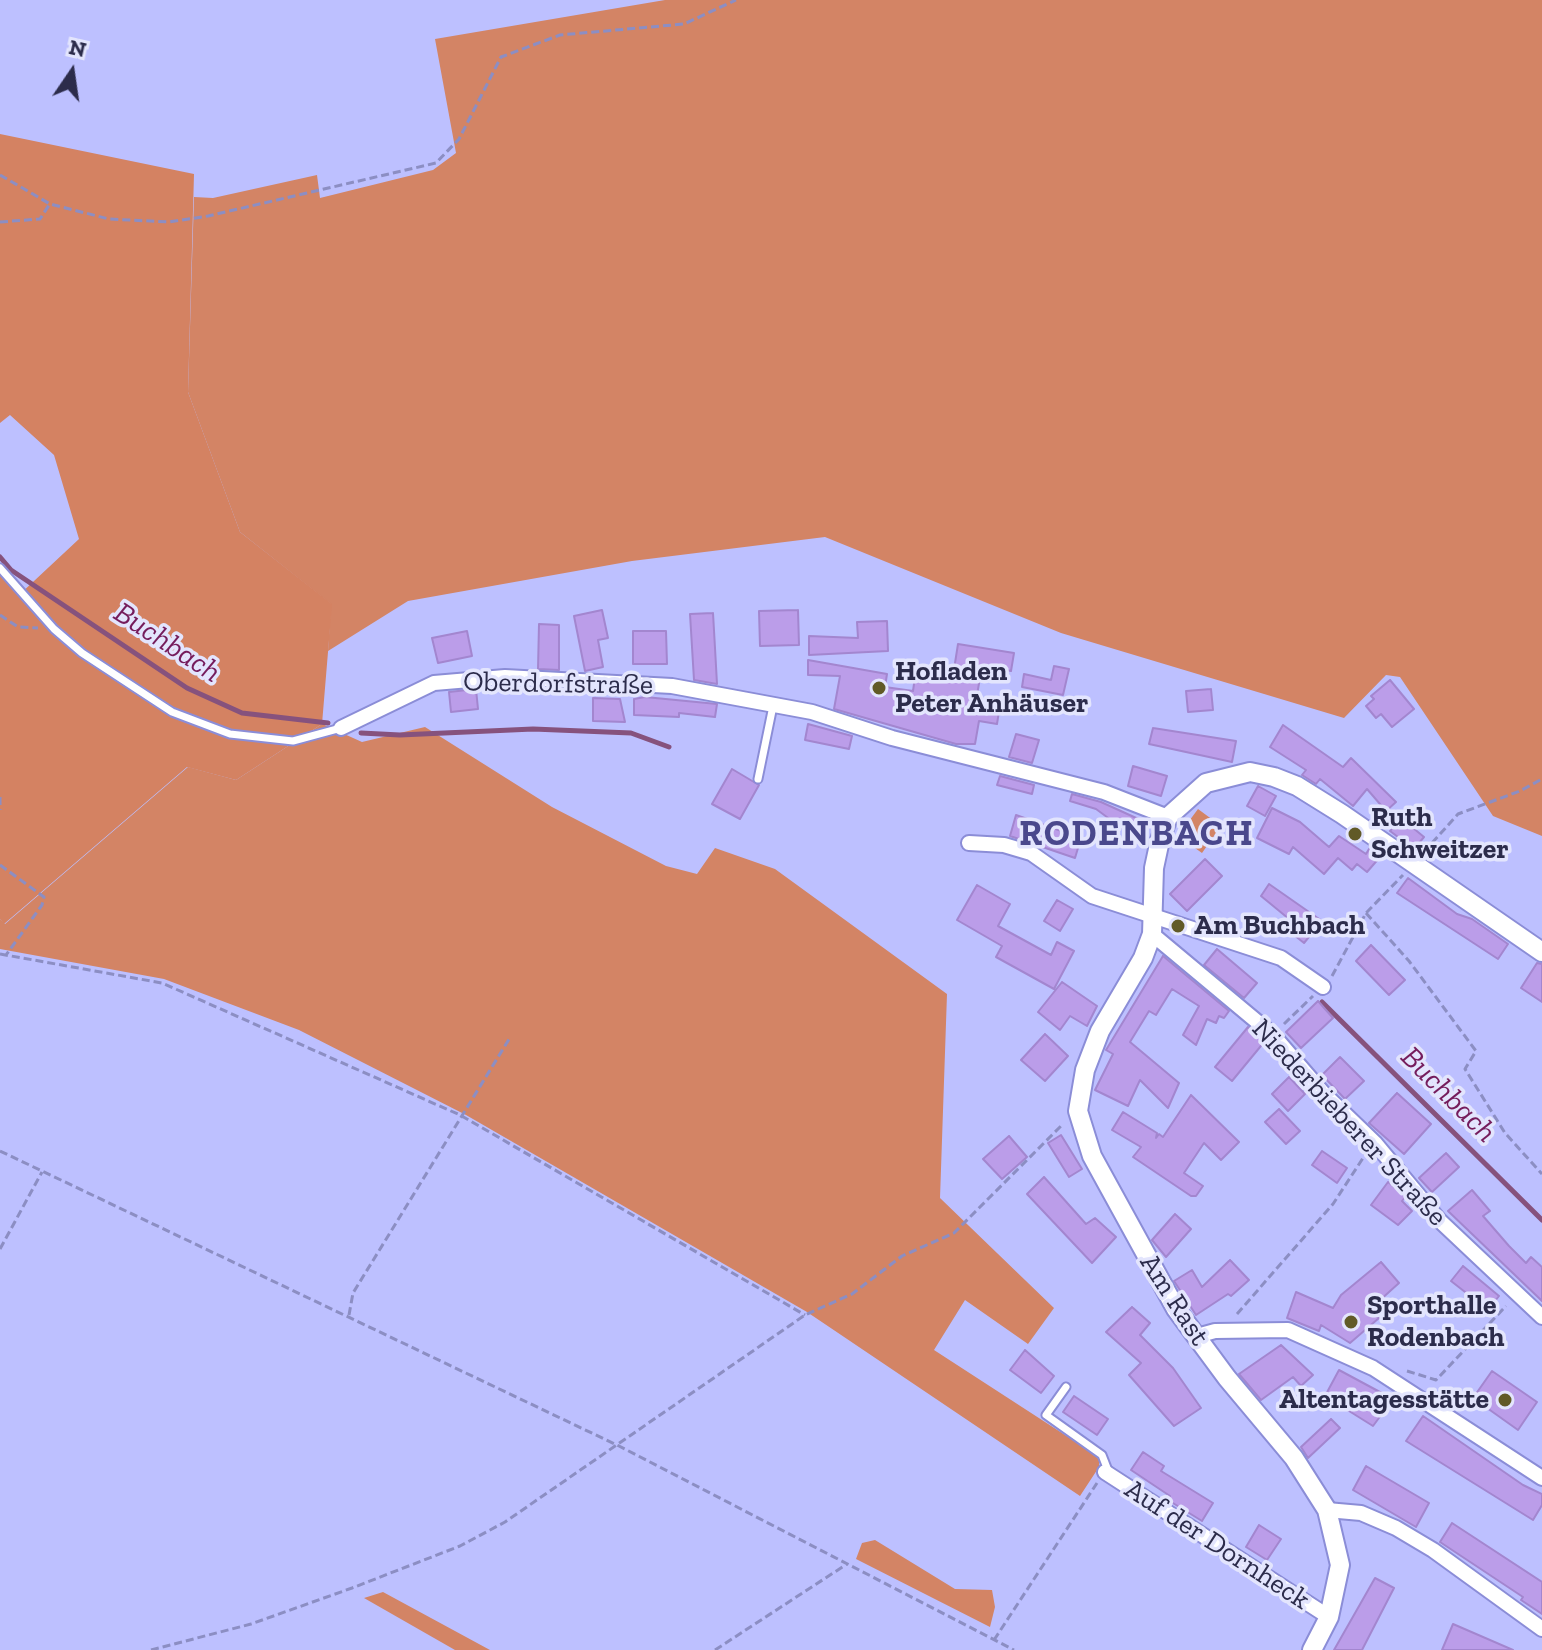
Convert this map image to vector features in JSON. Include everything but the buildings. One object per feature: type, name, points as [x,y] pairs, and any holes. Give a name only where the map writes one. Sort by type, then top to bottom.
[{"type":"street","name":"Oberdorfstraße","points":[[341,728],[434,683],[505,677],[672,686],[774,703],[1104,792],[1168,817]]},
{"type":"street","points":[[1153,924],[1154,868],[1168,817],[1206,783],[1250,772],[1297,786],[1542,952]]},
{"type":"street","points":[[969,843],[1004,845],[1031,853],[1092,896],[1153,924],[1281,958],[1323,987]]},
{"type":"street","name":"Niederbieberer Straße","points":[[1153,924],[1273,1035],[1323,1093],[1375,1143],[1439,1220],[1542,1317]]},
{"type":"street","name":"Am Rast","points":[[1153,924],[1143,958],[1100,1031],[1085,1070],[1078,1111],[1092,1156],[1176,1309],[1294,1458],[1327,1510],[1340,1565],[1329,1617],[1312,1650]]},
{"type":"street","points":[[1197,1336],[1288,1330],[1373,1368],[1542,1478]]},
{"type":"street","name":"Auf der Dornheck","points":[[1107,1474],[1329,1617]]},
{"type":"street","points":[[1327,1510],[1361,1513],[1396,1528],[1433,1550],[1542,1629]]},
{"type":"lane","name":"Oberdorfstraße","points":[[0,568],[54,629],[114,677],[172,712],[230,734],[293,741],[341,728]]},
{"type":"lane","points":[[758,779],[774,703]]},
{"type":"lane","points":[[1066,1387],[1046,1415],[1102,1455],[1107,1474]]},
{"type":"path","points":[[0,175],[50,204],[109,219],[169,222],[208,216],[436,163],[459,139],[501,57],[560,35],[684,24],[736,0]]},
{"type":"path","points":[[0,222],[40,219],[50,204]]},
{"type":"path","points":[[0,615],[18,627],[54,629]]},
{"type":"path","points":[[1273,1035],[1323,987],[1339,967],[1366,913],[1458,814],[1520,791],[1542,779]]},
{"type":"path","points":[[0,797],[0,810]]},
{"type":"path","points":[[0,865],[44,897],[42,905],[6,955]]},
{"type":"path","points":[[1366,913],[1409,961],[1476,1051],[1465,1069],[1505,1133],[1542,1174]]},
{"type":"path","points":[[0,954],[162,983],[460,1115],[805,1315]]},
{"type":"path","points":[[349,1315],[353,1293],[511,1036]]},
{"type":"path","points":[[151,1650],[251,1624],[460,1546],[516,1516],[805,1315],[852,1294],[902,1256],[954,1233],[1078,1111]]},
{"type":"path","points":[[1228,1332],[1243,1305],[1333,1204],[1375,1143]]},
{"type":"path","points":[[0,1151],[619,1446],[1014,1650]]},
{"type":"path","points":[[0,1249],[43,1171]]},
{"type":"path","points":[[1373,1368],[1381,1363],[1436,1380],[1515,1294]]},
{"type":"path","points":[[994,1640],[1107,1474]]},
{"type":"path","points":[[715,1650],[847,1564]]},
{"type":"shaded area","points":[[665,0],[1542,0],[1542,836],[1493,816],[1400,677],[1386,675],[1344,718],[1061,633],[825,537],[632,561],[408,601],[328,651],[331,604],[240,532],[188,392],[194,197],[213,198],[317,175],[320,198],[433,170],[456,153],[435,39]]},
{"type":"shaded area","points":[[0,134],[194,174],[188,392],[240,532],[332,604],[322,724],[236,780],[187,767],[4,924],[0,919],[0,574],[19,595],[79,539],[54,455],[10,415],[0,423]]},
{"type":"shaded area","points":[[322,724],[362,742],[425,727],[552,807],[666,866],[697,874],[715,848],[775,869],[947,994],[940,1198],[1054,1308],[1028,1344],[965,1300],[934,1350],[1099,1457],[1099,1467],[1080,1496],[807,1312],[466,1115],[299,1030],[164,979],[0,949],[0,919],[5,924],[188,767],[236,780]]},
{"type":"shaded area","points":[[1198,809],[1221,826],[1202,853],[1178,836]]},
{"type":"shaded area","points":[[875,1540],[955,1589],[992,1590],[995,1607],[990,1627],[856,1559],[862,1543]]},
{"type":"shaded area","points":[[383,1592],[490,1650],[455,1650],[364,1598]]},
{"type":"waterway","name":"Buchbach","points":[[0,557],[11,570],[187,688],[242,713],[328,723]]},
{"type":"waterway","name":"Buchbach","points":[[361,733],[400,735],[533,729],[631,733],[669,747]]},
{"type":"waterway","name":"Buchbach","points":[[1322,1002],[1542,1220]]},
{"type":"place","name":"Hofladen Peter Anhäuser","points":[[879,688]]},
{"type":"place","name":"Ruth Schweitzer","points":[[1355,834]]},
{"type":"place","name":"Am Buchbach","points":[[1178,926]]},
{"type":"place","name":"Sporthalle Rodenbach","points":[[1351,1322]]},
{"type":"place","name":"Altentagesstätte","points":[[1505,1400]]},
{"type":"district","name":"RODENBACH","points":[[1137,835]]}]
